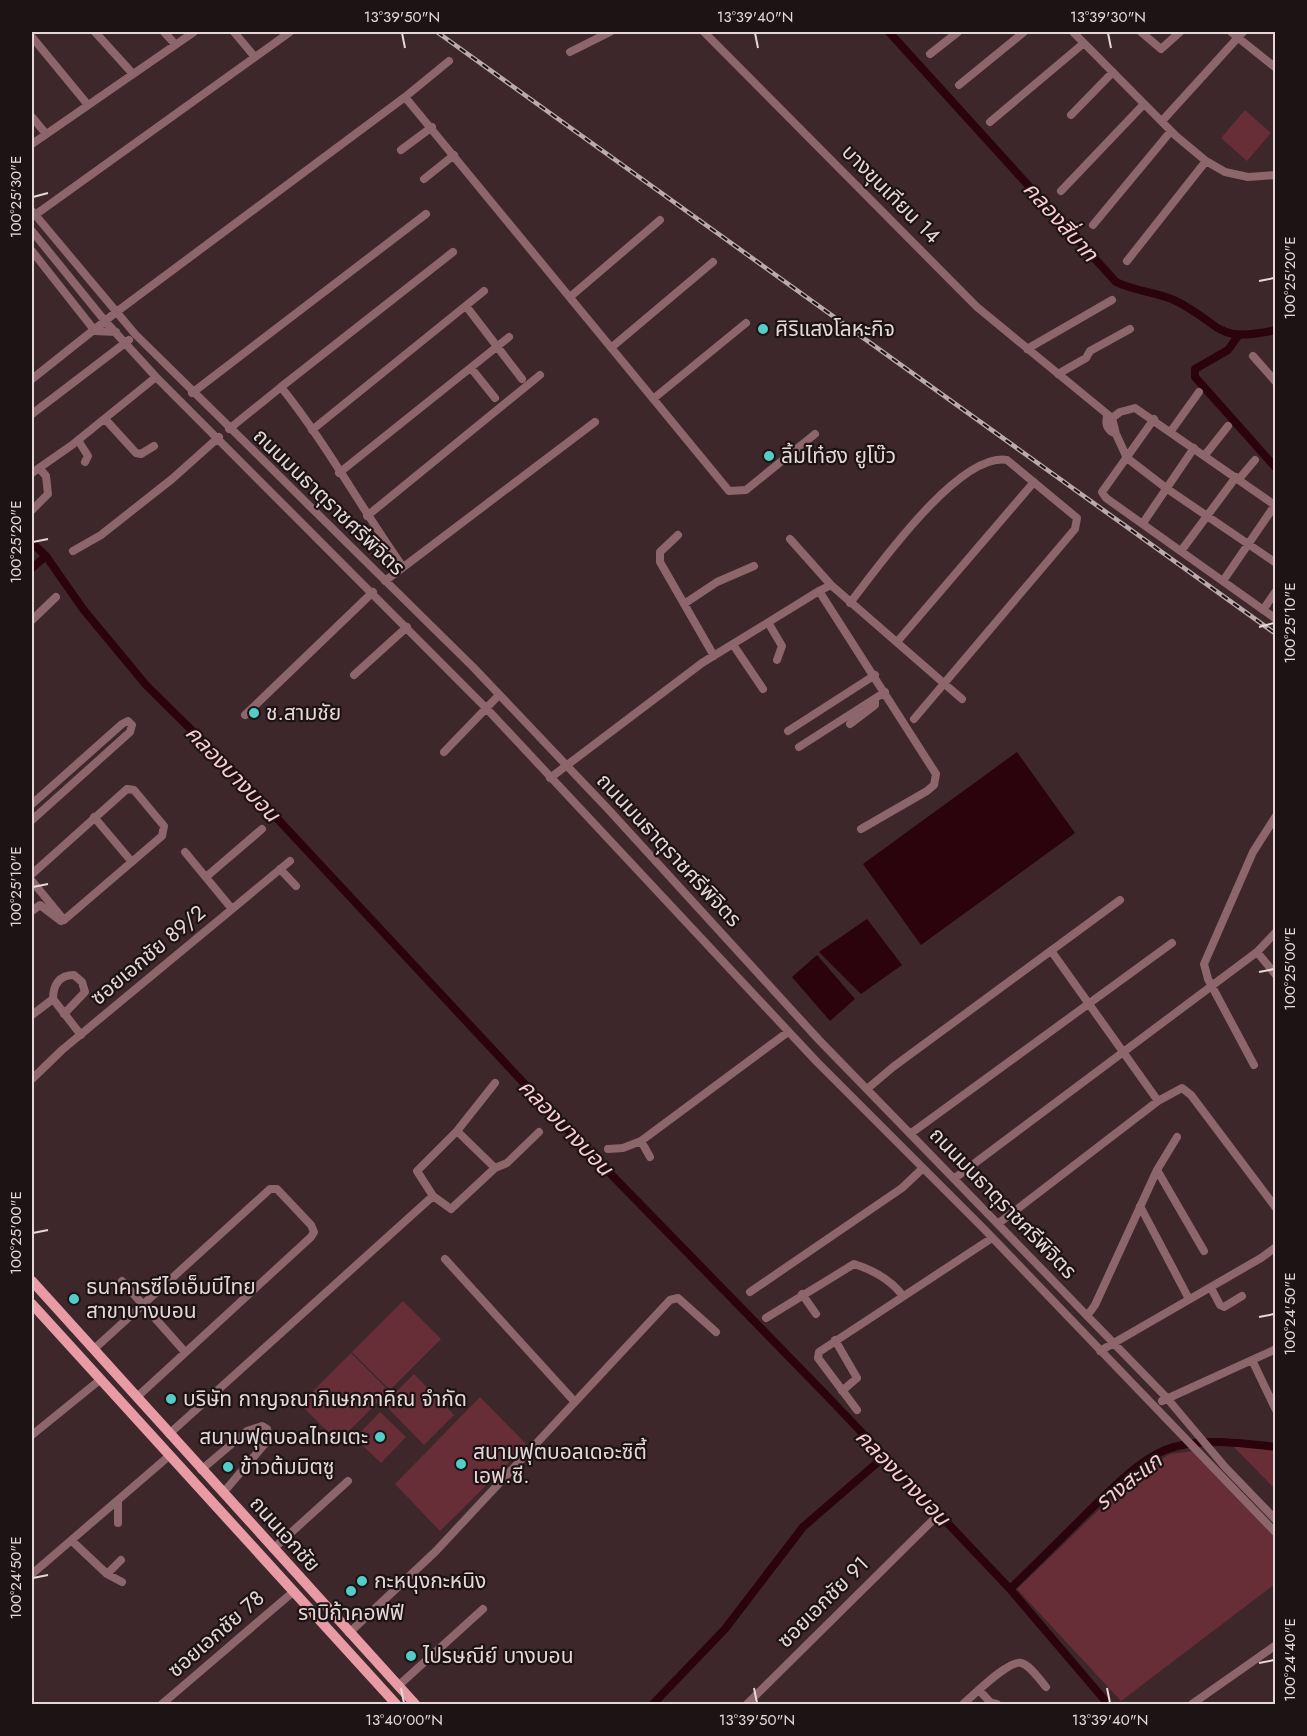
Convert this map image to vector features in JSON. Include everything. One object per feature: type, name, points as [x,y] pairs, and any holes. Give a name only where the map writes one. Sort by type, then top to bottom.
[{"type":"main road","name":"ถนนเอกชัย","points":[[32,1281],[415,1704]]},
{"type":"main road","name":"ถนนเอกชัย","points":[[32,1304],[393,1701]]},
{"type":"main road","points":[[375,1681],[383,1679],[384,1671]]},
{"type":"main road","points":[[393,1701],[391,1689],[398,1686]]},
{"type":"street","points":[[95,32],[133,74]]},
{"type":"street","points":[[164,32],[175,44]]},
{"type":"street","points":[[32,144],[194,32]]},
{"type":"street","points":[[234,32],[254,56]]},
{"type":"street","points":[[33,213],[290,32]]},
{"type":"street","points":[[570,52],[610,32]]},
{"type":"street","name":"บางขุนเทียน 14","points":[[704,32],[977,308],[1106,414]]},
{"type":"street","points":[[930,54],[958,32]]},
{"type":"street","points":[[959,85],[1024,32]]},
{"type":"street","points":[[1073,32],[1171,131],[1206,161],[1225,172],[1248,177],[1275,175]]},
{"type":"street","points":[[1141,32],[1161,49],[1180,32]]},
{"type":"street","points":[[1162,121],[1237,34],[1274,62]]},
{"type":"street","points":[[32,37],[88,105]]},
{"type":"street","points":[[990,122],[1084,43]]},
{"type":"street","points":[[32,379],[115,313],[405,97],[449,61]]},
{"type":"street","points":[[1071,115],[1113,72]]},
{"type":"street","points":[[405,97],[729,490],[735,492],[746,490],[815,434]]},
{"type":"street","points":[[1061,191],[1144,104]]},
{"type":"street","points":[[32,117],[46,134]]},
{"type":"street","points":[[401,150],[432,127]]},
{"type":"street","points":[[1093,225],[1171,131]]},
{"type":"street","points":[[424,179],[454,155]]},
{"type":"street","points":[[1127,261],[1206,161]]},
{"type":"street","name":"ถนนมนธาตุราชศรีพิจิตร","points":[[33,213],[115,313],[161,362],[499,695],[867,1089],[1166,1397],[1275,1520]]},
{"type":"street","points":[[192,393],[426,214]]},
{"type":"street","points":[[570,297],[660,220]]},
{"type":"street","name":"ถนนมนธาตุราชศรีพิจิตร","points":[[32,231],[105,321],[154,374],[487,709],[788,1032],[992,1238],[1275,1533]]},
{"type":"street","points":[[32,251],[94,331],[116,332]]},
{"type":"street","points":[[229,429],[453,252]]},
{"type":"street","points":[[612,347],[713,262]]},
{"type":"street","points":[[312,430],[484,291]]},
{"type":"street","points":[[1027,349],[1112,300]]},
{"type":"street","points":[[466,306],[522,379]]},
{"type":"street","points":[[653,399],[746,323]]},
{"type":"street","points":[[1058,375],[1086,358],[1090,351],[1130,329]]},
{"type":"street","points":[[32,414],[135,334]]},
{"type":"street","points":[[339,473],[509,337]]},
{"type":"street","points":[[1253,356],[1275,382]]},
{"type":"street","points":[[33,507],[48,494],[46,476],[35,471],[105,419],[154,374],[161,362]]},
{"type":"street","points":[[471,368],[495,398]]},
{"type":"street","points":[[367,516],[540,375]]},
{"type":"street","points":[[281,387],[403,567]]},
{"type":"street","points":[[1171,431],[1199,392]]},
{"type":"street","points":[[1223,581],[1249,544],[1275,505],[1135,408],[1106,414],[1127,458],[1166,488],[1207,515],[1249,544],[1275,563]]},
{"type":"street","points":[[105,419],[136,453],[141,454],[154,446]]},
{"type":"street","points":[[1154,420],[1102,492],[1275,619]]},
{"type":"street","points":[[385,581],[595,422]]},
{"type":"street","points":[[1205,455],[1228,426]]},
{"type":"street","points":[[73,551],[101,535],[196,460],[219,437]]},
{"type":"street","points":[[78,440],[88,456],[85,462]]},
{"type":"street","points":[[1143,523],[1194,448]]},
{"type":"street","points":[[850,603],[906,533],[966,471],[988,460],[1007,460],[1074,513],[1077,518],[1075,529],[914,719]]},
{"type":"street","points":[[1181,551],[1207,515],[1255,460]]},
{"type":"street","points":[[897,642],[1034,482]]},
{"type":"street","points":[[678,535],[662,548],[659,557],[714,656]]},
{"type":"street","points":[[790,539],[850,603],[962,699]]},
{"type":"street","points":[[684,604],[717,582],[754,566]]},
{"type":"street","points":[[550,777],[714,656],[734,646],[831,585]]},
{"type":"street","points":[[819,591],[933,767],[936,780],[927,791],[861,829]]},
{"type":"street","points":[[1263,610],[1275,591]]},
{"type":"street","points":[[244,715],[373,592]]},
{"type":"street","points":[[32,620],[56,597]]},
{"type":"street","points":[[769,624],[782,646],[777,660]]},
{"type":"street","points":[[354,675],[407,627]]},
{"type":"street","points":[[734,646],[763,689]]},
{"type":"street","points":[[788,731],[875,675]]},
{"type":"street","points":[[799,747],[885,692]]},
{"type":"street","points":[[444,752],[499,695]]},
{"type":"street","points":[[850,724],[876,705],[874,699]]},
{"type":"street","points":[[32,804],[123,724],[128,721],[132,725],[130,732],[32,820]]},
{"type":"street","points":[[32,874],[127,789],[134,790],[165,829],[162,836],[64,920],[59,921],[40,905],[32,911]]},
{"type":"street","points":[[1254,1065],[1204,971],[1207,955],[1253,852],[1272,829],[1275,816]]},
{"type":"street","points":[[94,817],[132,862]]},
{"type":"street","points":[[206,877],[262,829]]},
{"type":"street","points":[[185,852],[232,909]]},
{"type":"street","name":"ซอยเอกชัย 89/2","points":[[32,1079],[81,1035],[290,861]]},
{"type":"street","points":[[280,869],[296,886]]},
{"type":"street","points":[[32,881],[64,920]]},
{"type":"street","points":[[867,1089],[893,1066],[1052,952],[1120,900]]},
{"type":"street","points":[[955,1178],[1257,952],[1275,932]]},
{"type":"street","points":[[910,1134],[1172,943]]},
{"type":"street","points":[[1052,952],[1158,1101]]},
{"type":"street","points":[[1257,952],[1275,975]]},
{"type":"street","points":[[64,1014],[83,997],[82,982],[74,975],[63,976],[54,986],[53,999],[64,1014],[81,1035]]},
{"type":"street","points":[[32,1015],[53,999]]},
{"type":"street","points":[[608,1149],[623,1148],[641,1141],[788,1032]]},
{"type":"street","points":[[495,1083],[457,1131],[418,1168],[418,1175],[434,1196],[449,1209],[454,1208],[495,1168],[507,1163],[539,1132]]},
{"type":"street","points":[[999,1223],[1176,1089],[1187,1090],[1275,1208]]},
{"type":"street","points":[[457,1131],[495,1168]]},
{"type":"street","points":[[1087,1316],[1095,1305],[1157,1170],[1177,1137]]},
{"type":"street","points":[[641,1141],[650,1157]]},
{"type":"street","points":[[750,1292],[902,1188],[922,1169]]},
{"type":"street","points":[[1157,1170],[1204,1251]]},
{"type":"street","points":[[93,1349],[270,1189],[277,1189],[311,1225],[314,1232],[311,1237],[137,1397]]},
{"type":"street","points":[[169,1434],[434,1196]]},
{"type":"street","points":[[1140,1206],[1189,1299]]},
{"type":"street","points":[[857,1410],[818,1358],[819,1352],[992,1238]]},
{"type":"street","points":[[1100,1351],[1211,1288],[1275,1247]]},
{"type":"street","points":[[445,1259],[574,1401]]},
{"type":"street","points":[[766,1318],[854,1264],[879,1275],[896,1287],[903,1296]]},
{"type":"street","points":[[122,1281],[185,1352]]},
{"type":"street","points":[[1211,1288],[1220,1305],[1224,1307],[1242,1296]]},
{"type":"street","points":[[802,1294],[816,1314]]},
{"type":"street","points":[[349,1633],[436,1551],[528,1455],[574,1401],[673,1298],[683,1302],[716,1332]]},
{"type":"street","points":[[835,1340],[857,1378],[842,1391]]},
{"type":"street","points":[[1155,1406],[1166,1397],[1275,1348]]},
{"type":"street","points":[[1252,1360],[1275,1410]]},
{"type":"street","points":[[32,1435],[101,1379]]},
{"type":"street","points":[[201,1470],[248,1431],[262,1426],[267,1429],[269,1439],[223,1493]]},
{"type":"street","points":[[1188,1442],[1194,1429]]},
{"type":"street","points":[[32,1574],[169,1456]]},
{"type":"street","points":[[1218,1474],[1223,1464]]},
{"type":"street","points":[[273,1549],[348,1481]]},
{"type":"street","points":[[118,1501],[118,1523]]},
{"type":"street","name":"ซอยเอกชัย 91","points":[[747,1704],[936,1517]]},
{"type":"street","points":[[72,1541],[107,1574],[122,1582]]},
{"type":"street","points":[[107,1574],[121,1560]]},
{"type":"street","name":"ซอยเอกชัย 78","points":[[162,1704],[293,1592]]},
{"type":"street","points":[[398,1686],[483,1609]]},
{"type":"street","points":[[1192,1704],[1275,1645]]},
{"type":"street","points":[[963,1704],[1003,1670],[1019,1662],[1024,1664],[1046,1687]]},
{"type":"street","points":[[980,1690],[990,1702],[997,1704]]},
{"type":"shaded area","points":[[1245,110],[1271,133],[1247,161],[1221,138]]},
{"type":"shaded area","points":[[1017,752],[1075,833],[921,945],[863,864]]},
{"type":"shaded area","points":[[867,919],[902,965],[861,994],[819,952]]},
{"type":"shaded area","points":[[817,955],[855,999],[830,1021],[792,977]]},
{"type":"shaded area","points":[[403,1301],[441,1339],[390,1390],[352,1352]]},
{"type":"shaded area","points":[[351,1353],[389,1391],[338,1442],[300,1404]]},
{"type":"shaded area","points":[[414,1374],[454,1415],[424,1445],[384,1404]]},
{"type":"shaded area","name":"สนามฟุตบอลเดอะซิตี้ เอฟ.ซี.","points":[[480,1397],[527,1445],[440,1531],[395,1484]]},
{"type":"shaded area","name":"สนามฟุตบอลไทยเตะ","points":[[380,1412],[406,1437],[381,1463],[355,1438]]},
{"type":"shaded area","points":[[1225,1438],[1275,1443],[1275,1489]]},
{"type":"shaded area","points":[[1193,1451],[1275,1538],[1275,1584],[1121,1701],[1017,1589],[1131,1479],[1170,1454]]},
{"type":"waterway","name":"คลองสี่บาท","points":[[889,32],[1116,282],[1178,302],[1222,330],[1231,333],[1242,335],[1276,330]]},
{"type":"waterway","points":[[1238,336],[1228,350],[1195,369],[1195,377],[1276,468]]},
{"type":"waterway","name":"คลองบางบอน","points":[[32,543],[46,556],[83,609],[146,685],[231,769],[562,1124],[830,1399],[1010,1589],[1108,1704]]},
{"type":"waterway","points":[[32,568],[46,556]]},
{"type":"waterway","name":"รางสะแก","points":[[1010,1589],[1133,1470],[1165,1450],[1205,1442],[1276,1447]]},
{"type":"waterway","points":[[653,1704],[725,1629],[803,1527],[885,1456]]},
{"type":"railway","points":[[437,32],[1276,634]]},
{"type":"place","name":"ศิริแสงโลหะกิจ","points":[[763,329]]},
{"type":"place","name":"ลิ้มไท๋ฮง ยูโบ๊ว","points":[[769,456]]},
{"type":"place","name":"ช.สามชัย","points":[[254,713]]},
{"type":"place","name":"ธนาคารซีไอเอ็มบีไทย สาขาบางบอน","points":[[74,1299]]},
{"type":"place","name":"บริษัท กาญจณาภิเษกภาคิณ จำกัด","points":[[171,1399]]},
{"type":"place","name":"สนามฟุตบอลไทยเตะ","points":[[380,1437]]},
{"type":"place","name":"สนามฟุตบอลเดอะซิตี้ เอฟ.ซี.","points":[[461,1464]]},
{"type":"place","name":"ข้าวต้มมิตซู","points":[[228,1467]]},
{"type":"place","name":"กะหนุงกะหนิง","points":[[362,1581]]},
{"type":"place","name":"ราบิก้าคอฟฟี","points":[[351,1591]]},
{"type":"place","name":"ไปรษณีย์ บางบอน","points":[[411,1656]]}]
